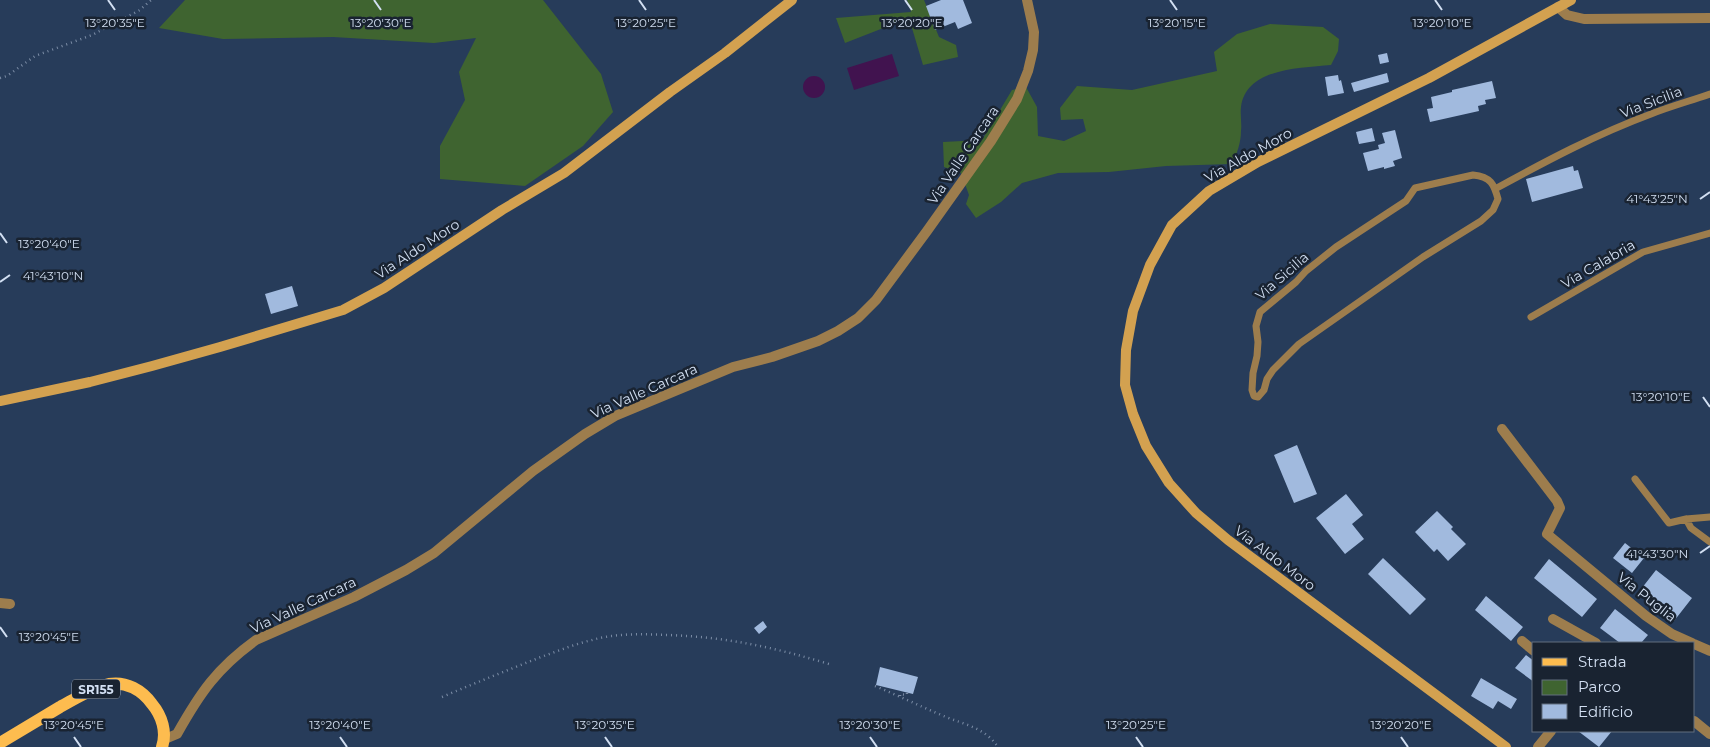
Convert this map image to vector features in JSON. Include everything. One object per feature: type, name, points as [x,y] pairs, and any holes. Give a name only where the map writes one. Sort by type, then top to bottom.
[{"type":"main road","name":"Via Aldo Moro","points":[[0,401],[90,382],[152,366],[343,310],[384,288],[437,252],[564,173],[670,92],[725,53],[792,0]]},
{"type":"main road","name":"Via Aldo Moro","points":[[1506,747],[1228,540],[1196,513],[1169,483],[1146,446],[1133,414],[1126,385],[1126,350],[1132,311],[1150,265],[1172,226],[1209,191],[1258,162],[1428,78],[1571,0]]},
{"type":"main road","name":"SR155","points":[[0,743],[83,694],[110,684],[126,684],[138,689],[153,704],[163,724],[163,743]]},
{"type":"street","name":"Via Valle Carcara","points":[[163,743],[177,734],[209,683],[229,661],[256,640],[354,597],[406,570],[434,552],[533,471],[585,434],[615,416],[732,367],[772,357],[818,341],[858,318],[876,300],[927,231],[991,141],[1017,99],[1028,71],[1033,50],[1034,32],[1027,0]]},
{"type":"street","points":[[1558,7],[1567,15],[1584,19],[1710,18]]},
{"type":"street","name":"Via Puglia","points":[[1502,429],[1557,501],[1560,508],[1547,534],[1646,616],[1672,634],[1689,642]]},
{"type":"street","points":[[1553,619],[1594,642]]},
{"type":"street","points":[[1522,641],[1532,648]]},
{"type":"street","name":"Via Puglia","points":[[1695,645],[1710,651]]},
{"type":"street","points":[[1695,722],[1710,734]]},
{"type":"street","points":[[1538,747],[1550,732]]},
{"type":"lane","name":"Via Sicilia","points":[[1495,189],[1550,159],[1595,138],[1651,114],[1710,94]]},
{"type":"lane","name":"Via Sicilia","points":[[1473,175],[1483,176],[1492,182],[1495,189],[1498,199],[1493,210],[1481,221],[1422,257],[1299,344],[1273,370],[1267,379],[1261,395],[1258,398],[1254,396],[1252,390],[1257,356],[1257,318],[1266,305],[1336,247],[1406,201],[1414,188],[1473,175]]},
{"type":"lane","name":"Via Calabria","points":[[1531,317],[1642,252],[1710,232]]},
{"type":"lane","points":[[1635,479],[1669,523],[1710,517]]},
{"type":"lane","points":[[1686,519],[1691,528],[1710,542]]},
{"type":"path","points":[[0,78],[7,76],[35,56],[92,35],[140,10],[150,0]]},
{"type":"path","points":[[442,697],[504,671],[593,639],[629,634],[696,636],[752,643],[784,650],[829,664]]},
{"type":"path","points":[[875,686],[946,717],[980,729],[998,747]]},
{"type":"path","points":[[900,696],[900,694],[907,695],[907,693]]},
{"type":"green space","points":[[185,0],[543,0],[601,74],[613,112],[583,146],[525,186],[440,179],[440,146],[465,100],[459,72],[476,38],[434,43],[333,37],[223,39],[159,28]]},
{"type":"green space","points":[[907,0],[924,0],[939,37],[956,45],[958,57],[923,65],[909,18],[845,43],[836,18],[911,12]]},
{"type":"green space","points":[[1270,24],[1323,27],[1339,39],[1338,51],[1331,65],[1276,72],[1253,84],[1245,94],[1241,107],[1240,139],[1232,164],[1166,166],[1109,172],[1058,173],[1022,183],[1001,202],[976,218],[966,204],[969,195],[961,173],[944,167],[943,142],[982,140],[1012,90],[1026,87],[1037,107],[1038,136],[1064,141],[1086,131],[1083,119],[1061,120],[1060,108],[1077,86],[1132,90],[1217,71],[1214,52],[1237,34]]},
{"type":"shaded area","points":[[892,54],[899,76],[854,90],[847,68]]},
{"type":"shaded area","points":[[810,76],[818,76],[825,83],[825,91],[818,98],[810,98],[803,91],[803,83]]},
{"type":"building","points":[[941,0],[963,0],[972,23],[958,29],[955,22],[935,30],[926,6]]},
{"type":"building","points":[[1387,53],[1389,62],[1380,64],[1378,55]]},
{"type":"building","points":[[1387,73],[1389,82],[1354,92],[1351,83]]},
{"type":"building","points":[[1338,75],[1344,93],[1328,96],[1325,77]]},
{"type":"building","points":[[1492,81],[1496,98],[1485,100],[1486,104],[1478,106],[1479,111],[1430,122],[1427,109],[1433,108],[1431,97]]},
{"type":"building","points":[[1372,128],[1375,141],[1359,144],[1356,132]]},
{"type":"building","points":[[1395,130],[1402,158],[1393,161],[1395,166],[1368,171],[1363,153],[1379,149],[1378,145],[1385,143],[1382,133]]},
{"type":"building","points":[[1573,166],[1574,171],[1578,170],[1583,188],[1532,202],[1526,179]]},
{"type":"building","points":[[292,286],[298,306],[271,314],[265,294]]},
{"type":"building","points":[[1297,445],[1317,494],[1294,503],[1274,455]]},
{"type":"building","points":[[1346,494],[1363,515],[1352,524],[1364,539],[1345,554],[1316,518]]},
{"type":"building","points":[[1437,511],[1466,544],[1448,561],[1437,549],[1434,552],[1415,532]]},
{"type":"building","points":[[1625,543],[1644,558],[1632,573],[1613,558]]},
{"type":"building","points":[[1383,558],[1426,599],[1410,615],[1368,574]]},
{"type":"building","points":[[1549,559],[1597,599],[1582,617],[1534,578]]},
{"type":"building","points":[[1656,570],[1692,598],[1674,621],[1638,593]]},
{"type":"building","points":[[1486,596],[1523,627],[1511,641],[1475,610]]},
{"type":"building","points":[[1615,609],[1648,635],[1642,642],[1619,642],[1600,628]]},
{"type":"building","points":[[763,621],[767,627],[759,634],[754,628]]},
{"type":"building","points":[[1526,655],[1532,660],[1532,681],[1515,668]]},
{"type":"building","points":[[880,667],[918,677],[913,694],[876,685]]},
{"type":"building","points":[[1481,678],[1517,699],[1511,709],[1498,701],[1493,709],[1471,696]]},
{"type":"building","points":[[1579,732],[1611,732],[1599,747]]}]
